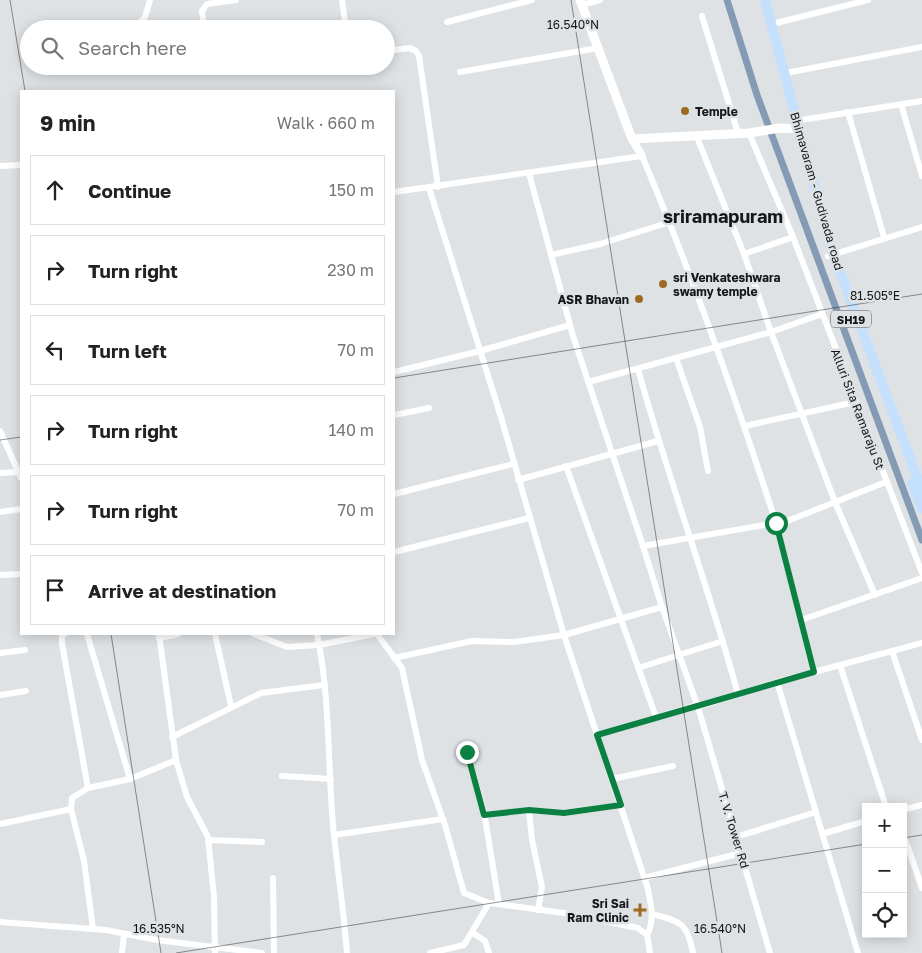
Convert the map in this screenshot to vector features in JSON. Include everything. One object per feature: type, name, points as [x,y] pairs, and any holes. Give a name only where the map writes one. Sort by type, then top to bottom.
[{"type":"main road","name":"Bhimavaram - Gudivada road","points":[[765,0],[786,73],[797,126],[831,255],[896,430],[922,490]]},
{"type":"main road","points":[[581,3],[630,134],[753,133],[797,126]]},
{"type":"main road","name":"SH19","points":[[896,430],[922,509]]},
{"type":"street","points":[[142,20],[150,0]]},
{"type":"street","points":[[203,20],[202,11],[207,4],[236,0]]},
{"type":"street","points":[[342,0],[345,20]]},
{"type":"street","points":[[447,22],[532,0]]},
{"type":"street","points":[[581,3],[600,0]]},
{"type":"street","points":[[772,24],[851,2],[868,0]]},
{"type":"street","points":[[702,16],[738,133]]},
{"type":"street","points":[[786,73],[922,47]]},
{"type":"street","points":[[395,50],[410,48],[416,51],[438,186]]},
{"type":"street","points":[[460,72],[598,48]]},
{"type":"street","points":[[797,126],[848,112],[922,101]]},
{"type":"street","points":[[901,104],[922,176]]},
{"type":"street","points":[[848,112],[884,237]]},
{"type":"street","name":"Alluri Sita Ramaraju St","points":[[753,133],[922,573]]},
{"type":"street","points":[[630,134],[642,156],[670,222],[745,426],[777,524],[814,672]]},
{"type":"street","points":[[696,134],[744,254],[771,332],[836,502],[875,595]]},
{"type":"street","points":[[395,192],[642,156]]},
{"type":"street","points":[[0,166],[20,165]]},
{"type":"street","name":"T. V. Tower Rd","points":[[529,173],[570,325],[644,546],[662,607],[697,706],[770,953]]},
{"type":"street","points":[[429,188],[480,351],[564,636],[644,878],[652,914],[651,927],[647,935],[650,953]]},
{"type":"street","points":[[551,255],[600,244],[670,222]]},
{"type":"street","points":[[831,255],[884,237],[922,227]]},
{"type":"street","points":[[744,254],[793,237]]},
{"type":"street","points":[[588,382],[771,332],[822,314]]},
{"type":"street","points":[[395,372],[480,351],[570,325]]},
{"type":"street","points":[[676,358],[700,427],[708,471]]},
{"type":"street","points":[[638,369],[658,441],[723,641],[738,694]]},
{"type":"street","points":[[745,426],[855,402]]},
{"type":"street","points":[[395,415],[428,408]]},
{"type":"street","points":[[0,431],[20,475]]},
{"type":"street","points":[[518,480],[612,452],[658,441]]},
{"type":"street","points":[[395,494],[513,464]]},
{"type":"street","points":[[566,466],[656,717]]},
{"type":"street","points":[[0,473],[20,475]]},
{"type":"street","points":[[644,546],[777,524],[886,482]]},
{"type":"street","points":[[0,512],[20,510]]},
{"type":"street","points":[[395,552],[529,518]]},
{"type":"street","points":[[0,575],[20,574]]},
{"type":"street","points":[[801,620],[922,578]]},
{"type":"street","points":[[394,658],[472,641],[514,642],[564,636],[662,607]]},
{"type":"street","points":[[62,635],[62,644],[88,788]]},
{"type":"street","points":[[87,635],[130,779]]},
{"type":"street","points":[[215,635],[231,706]]},
{"type":"street","points":[[257,635],[287,647],[319,645],[371,635]]},
{"type":"street","points":[[317,635],[324,685],[334,835],[344,905],[347,953]]},
{"type":"street","points":[[377,635],[402,668],[422,760],[443,819],[461,890],[489,903],[621,923],[638,928],[647,935]]},
{"type":"street","points":[[159,636],[176,760],[187,797],[202,822],[208,840],[214,897],[216,951]]},
{"type":"street","points":[[638,668],[723,641]]},
{"type":"street","points":[[597,735],[776,682],[922,643]]},
{"type":"street","points":[[0,653],[25,650]]},
{"type":"street","points":[[892,651],[922,740]]},
{"type":"street","points":[[840,665],[885,803]]},
{"type":"street","points":[[776,682],[858,953]]},
{"type":"street","points":[[172,737],[231,706],[261,693],[324,685]]},
{"type":"street","points":[[0,695],[26,691]]},
{"type":"street","points":[[467,752],[484,815],[499,904]]},
{"type":"street","points":[[93,929],[84,861],[72,809],[72,798],[88,788],[130,779],[176,760]]},
{"type":"street","points":[[612,779],[673,766]]},
{"type":"street","points":[[282,776],[331,779]]},
{"type":"street","points":[[484,815],[529,810],[564,813],[621,805]]},
{"type":"street","points":[[907,809],[922,805]]},
{"type":"street","points":[[0,824],[72,809]]},
{"type":"street","points":[[529,810],[532,840],[542,887],[538,910]]},
{"type":"street","points":[[736,837],[816,812]]},
{"type":"street","points":[[334,835],[443,819]]},
{"type":"street","points":[[822,834],[862,822]]},
{"type":"street","points":[[208,840],[262,842]]},
{"type":"street","points":[[907,845],[922,888]]},
{"type":"street","points":[[644,878],[741,853]]},
{"type":"street","points":[[273,878],[274,953]]},
{"type":"street","points":[[430,953],[464,944],[473,933],[489,903]]},
{"type":"street","points":[[652,914],[678,921],[685,927],[693,953]]},
{"type":"street","points":[[0,922],[93,929],[216,951],[262,953]]},
{"type":"street","points":[[473,933],[485,941],[490,953]]},
{"type":"street","points":[[122,953],[124,934]]},
{"type":"waterway","points":[[727,0],[757,95],[922,540]]},
{"type":"place","name":"Temple","points":[[685,111]]},
{"type":"place","name":"sri Venkateshwara swamy temple","points":[[663,284]]},
{"type":"place","name":"ASR Bhavan","points":[[639,299]]},
{"type":"place","name":"Sri Sai Ram Clinic","points":[[640,910]]},
{"type":"district","name":"sriramapuram","points":[[723,216]]},
{"type":"route","points":[[467,752],[484,815],[529,810],[564,813],[621,805],[597,735],[814,672],[776,523]]}]
